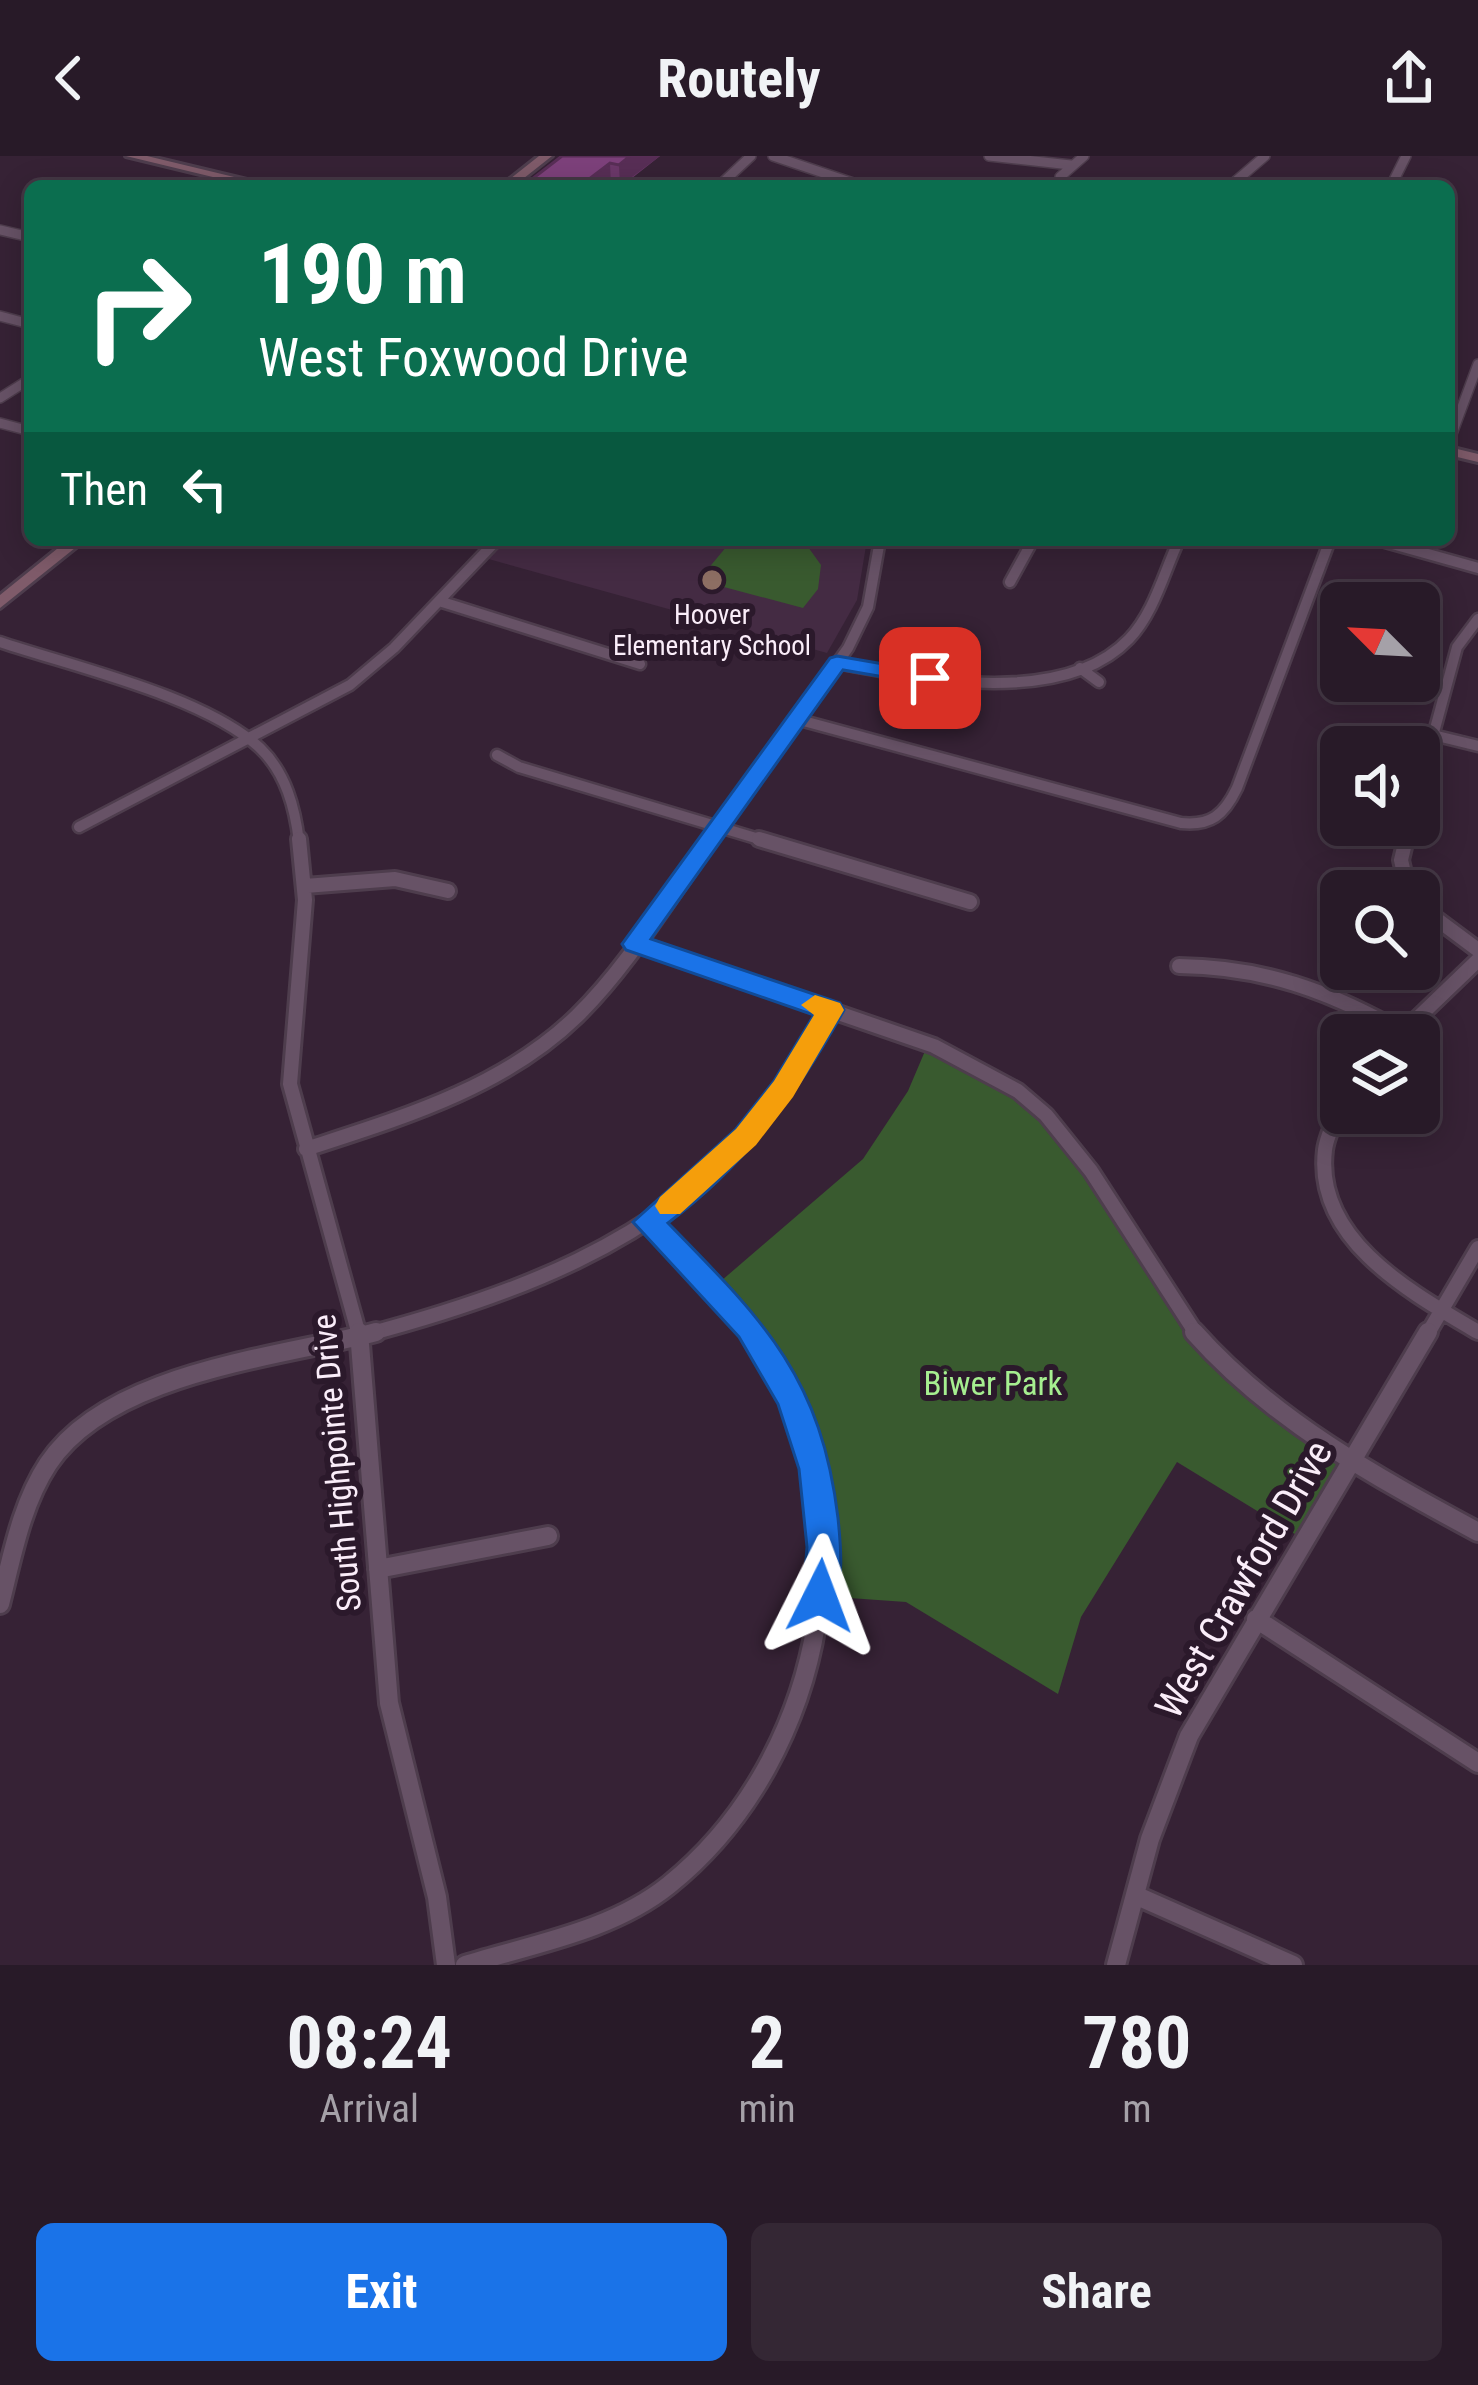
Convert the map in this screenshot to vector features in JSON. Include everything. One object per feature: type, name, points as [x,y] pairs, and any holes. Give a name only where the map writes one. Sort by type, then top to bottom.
[{"type":"main road","points":[[132,156],[239,180]]},
{"type":"main road","points":[[515,180],[546,156]]},
{"type":"main road","points":[[537,180],[563,159]]},
{"type":"main road","points":[[0,603],[70,546]]},
{"type":"street","points":[[725,180],[751,156]]},
{"type":"street","points":[[773,156],[844,180]]},
{"type":"street","points":[[989,156],[1071,165]]},
{"type":"street","points":[[1060,180],[1084,156]]},
{"type":"street","points":[[1238,180],[1265,156]]},
{"type":"street","points":[[1455,430],[1478,364]]},
{"type":"street","points":[[1455,406],[1463,408]]},
{"type":"street","points":[[79,827],[360,678],[491,546]]},
{"type":"street","points":[[306,1149],[415,1114],[524,1057],[590,1003],[837,663],[865,616],[879,546]]},
{"type":"street","points":[[1010,582],[1030,546]]},
{"type":"street","points":[[837,663],[983,682],[1080,668],[1115,652],[1134,632],[1176,546]]},
{"type":"street","points":[[796,719],[1181,824],[1206,825],[1221,820],[1234,796],[1328,546]]},
{"type":"street","points":[[1399,546],[1478,568]]},
{"type":"street","points":[[439,602],[640,664]]},
{"type":"street","points":[[1435,726],[1457,647],[1463,633],[1478,619]]},
{"type":"street","name":"South Highpointe Drive","points":[[0,642],[211,714],[249,739],[276,766],[293,800],[305,886],[290,1084],[355,1308],[388,1703],[436,1897],[446,1965]]},
{"type":"street","points":[[1080,668],[1099,682]]},
{"type":"street","points":[[1440,737],[1478,746]]},
{"type":"street","points":[[497,755],[519,766],[970,902]]},
{"type":"street","points":[[305,886],[374,878],[448,891]]},
{"type":"street","points":[[1440,922],[1478,950]]},
{"type":"street","points":[[635,944],[974,1064],[1042,1111],[1075,1148],[1193,1331],[1246,1382],[1352,1456],[1478,1532]]},
{"type":"street","points":[[1422,1014],[1478,960]]},
{"type":"street","points":[[1179,966],[1250,967],[1299,979],[1364,1014]]},
{"type":"street","points":[[0,1604],[27,1500],[47,1463],[81,1426],[149,1388],[454,1312],[531,1285],[592,1256],[690,1190],[746,1137],[783,1089],[831,1010]]},
{"type":"street","points":[[1328,1134],[1322,1165],[1333,1210],[1356,1244],[1385,1274],[1478,1332]]},
{"type":"street","points":[[465,1965],[634,1908],[696,1864],[746,1806],[763,1775],[788,1720],[815,1633],[823,1523],[815,1469],[793,1399],[750,1328],[648,1222]]},
{"type":"street","name":"West Crawford Drive","points":[[1116,1965],[1166,1790],[1189,1736],[1478,1249]]},
{"type":"street","points":[[377,1569],[548,1536]]},
{"type":"street","points":[[1256,1618],[1478,1763]]},
{"type":"street","points":[[1135,1895],[1293,1965]]},
{"type":"shaded area","name":"Hoover Elementary School","points":[[497,546],[866,546],[857,600],[827,653],[485,558]]},
{"type":"green space","points":[[727,546],[807,546],[821,565],[818,589],[803,608],[709,583],[702,576]]},
{"type":"green space","name":"Biwer Park","points":[[928,1044],[1042,1111],[1193,1331],[1352,1456],[1303,1539],[1177,1462],[1081,1617],[1058,1694],[906,1602],[821,1596],[824,1548],[793,1399],[714,1287],[863,1159],[908,1091]]},
{"type":"building","points":[[562,156],[630,156],[619,165],[610,163],[588,180],[531,180]]},
{"type":"slow traffic","points":[[670,1206],[728,1156],[783,1089],[831,1010],[815,1005]]},
{"type":"place","name":"Hoover Elementary School","points":[[712,580]]},
{"type":"route","points":[[820,1596],[823,1523],[815,1469],[793,1399],[750,1328],[648,1222],[746,1137],[783,1089],[831,1010],[635,944],[837,663],[930,678]]}]
